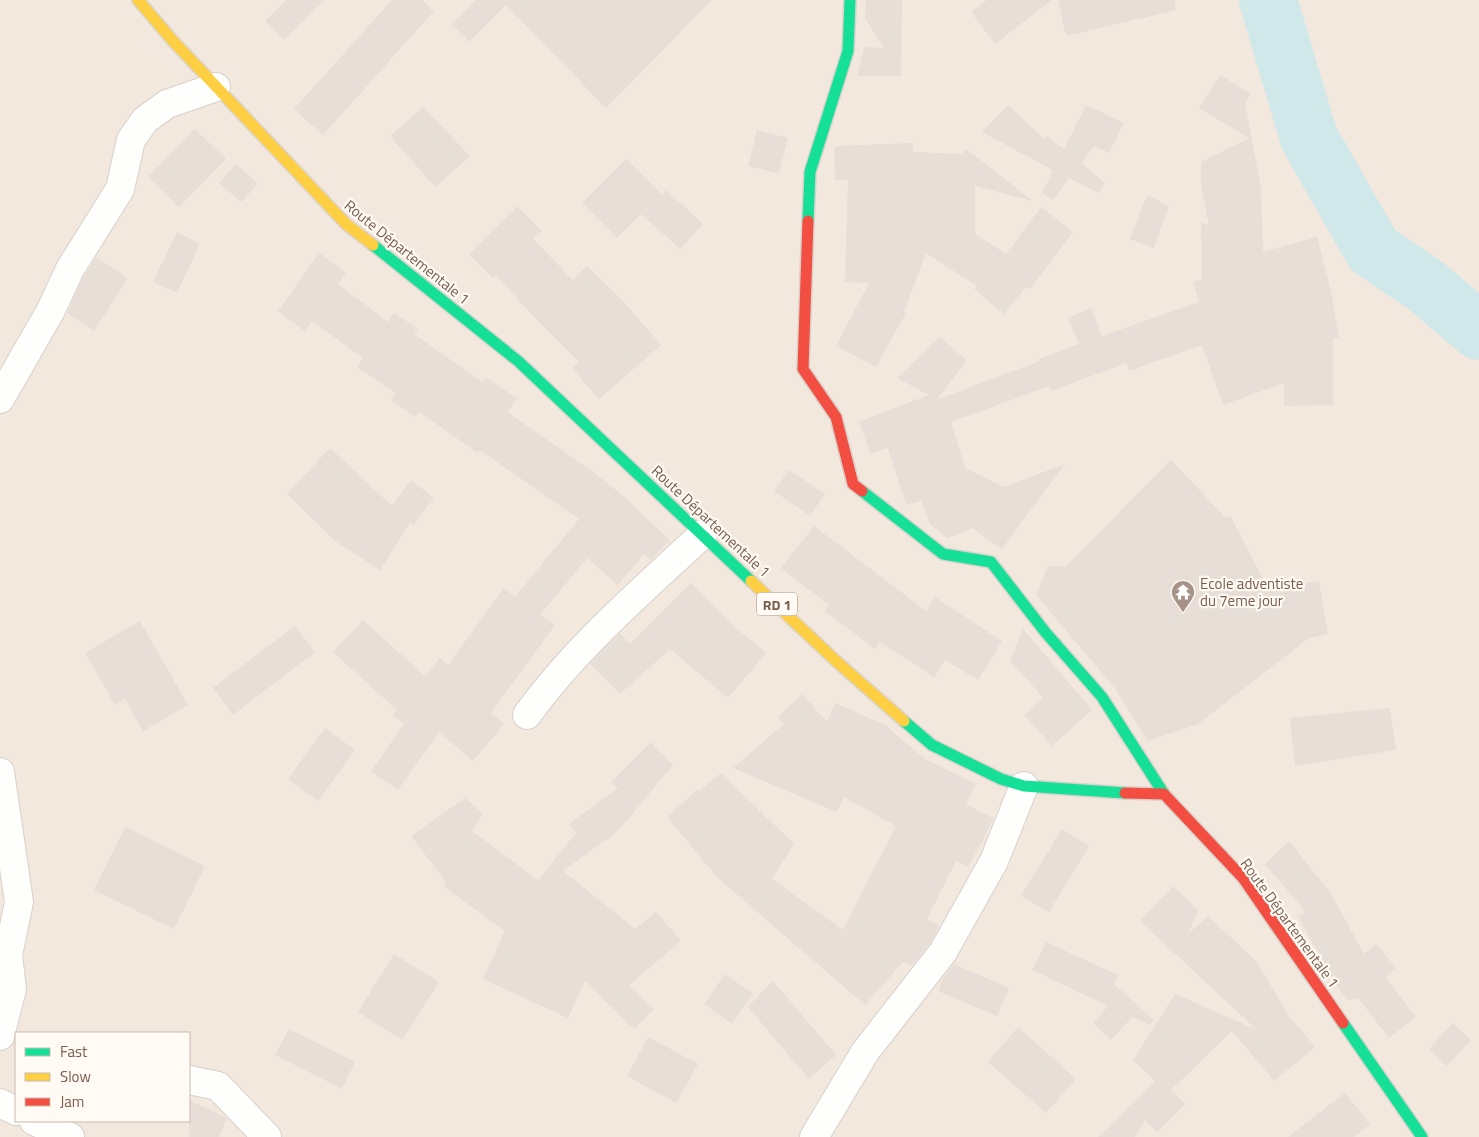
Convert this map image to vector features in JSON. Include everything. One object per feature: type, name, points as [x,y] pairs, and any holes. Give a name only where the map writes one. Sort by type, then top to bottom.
[{"type":"main road","name":"Route Départementale 1","points":[[138,0],[173,41],[346,224],[518,361],[836,660],[932,745],[1001,779],[1024,786],[1099,793],[1164,794],[1243,878],[1422,1137]]},
{"type":"main road","points":[[850,0],[848,51],[810,172],[803,369],[836,417],[853,484],[943,554],[991,562],[1046,633],[1102,697],[1164,794]]},
{"type":"street","points":[[0,399],[52,310],[70,269],[120,189],[131,140],[145,120],[167,104],[216,87]]},
{"type":"street","points":[[527,715],[545,690],[610,622],[704,534]]},
{"type":"street","points":[[0,772],[19,902],[8,955],[12,989],[0,1036]]},
{"type":"street","points":[[814,1137],[865,1052],[943,952],[994,860],[1024,786]]},
{"type":"street","points":[[190,1080],[218,1086],[267,1137]]},
{"type":"street","points":[[0,1103],[15,1110]]},
{"type":"street","points":[[38,1122],[66,1130]]},
{"type":"shaded area","points":[[0,0],[1479,0],[1479,1137],[0,1137]]},
{"type":"building","points":[[286,0],[325,0],[284,40],[265,21]]},
{"type":"building","points":[[392,0],[422,0],[434,11],[323,135],[294,109]]},
{"type":"building","points":[[476,0],[712,0],[606,108],[506,5],[469,42],[451,24]]},
{"type":"building","points":[[866,0],[902,0],[901,76],[857,76],[864,47],[884,48],[865,18]]},
{"type":"building","points":[[987,0],[1052,0],[995,44],[971,12]]},
{"type":"building","points":[[1058,0],[1174,0],[1176,10],[1066,36]]},
{"type":"building","points":[[1220,75],[1251,94],[1245,103],[1261,188],[1263,252],[1317,237],[1331,291],[1339,338],[1333,339],[1333,405],[1284,406],[1284,383],[1223,405],[1202,345],[1129,371],[1126,363],[1051,391],[1049,386],[951,422],[965,468],[1004,487],[1065,464],[1002,549],[972,528],[948,538],[930,524],[921,501],[906,505],[888,448],[871,454],[859,422],[929,395],[897,378],[940,337],[967,361],[936,400],[1040,361],[1039,359],[1079,344],[1068,318],[1091,308],[1102,336],[1199,302],[1193,282],[1202,279],[1201,222],[1209,226],[1201,184],[1201,162],[1249,138],[1199,108]]},
{"type":"building","points":[[1008,105],[1045,140],[1047,136],[1064,149],[1086,105],[1124,123],[1109,153],[1094,146],[1081,163],[1105,183],[1099,193],[1069,178],[1053,200],[1042,193],[1053,170],[982,132]]},
{"type":"building","points":[[423,107],[470,156],[435,187],[390,136]]},
{"type":"building","points":[[195,129],[226,159],[179,207],[148,177]]},
{"type":"building","points":[[757,130],[788,138],[779,173],[748,166]]},
{"type":"building","points":[[913,143],[913,152],[961,154],[966,149],[1033,201],[975,186],[975,234],[1006,254],[1041,207],[1073,232],[1030,289],[1026,287],[1004,314],[974,289],[977,286],[926,253],[904,312],[906,313],[876,367],[836,346],[869,283],[845,282],[848,180],[835,180],[834,149],[835,146]]},
{"type":"building","points":[[626,159],[662,195],[666,190],[703,224],[680,249],[641,214],[617,238],[582,203]]},
{"type":"building","points":[[236,164],[258,184],[241,202],[219,183]]},
{"type":"building","points":[[1147,195],[1169,206],[1154,248],[1130,239]]},
{"type":"building","points":[[517,206],[542,231],[533,239],[573,280],[587,266],[623,301],[661,345],[599,399],[572,368],[579,362],[496,275],[493,278],[469,254]]},
{"type":"building","points":[[177,232],[200,244],[177,293],[153,282]]},
{"type":"building","points":[[319,253],[346,273],[338,284],[388,322],[394,313],[418,329],[414,334],[482,382],[486,377],[517,399],[507,412],[592,471],[632,503],[670,540],[651,560],[644,554],[618,585],[587,558],[540,615],[555,625],[491,713],[504,724],[473,761],[439,732],[398,790],[371,771],[404,724],[393,715],[397,710],[333,652],[363,620],[425,676],[440,658],[448,665],[504,588],[515,597],[579,519],[480,450],[478,453],[419,412],[415,417],[391,400],[396,393],[357,367],[363,358],[312,321],[305,331],[278,311]]},
{"type":"building","points":[[96,257],[128,278],[94,331],[67,313],[83,278]]},
{"type":"building","points":[[330,448],[392,506],[411,480],[434,498],[413,526],[410,523],[380,570],[335,541],[287,494]]},
{"type":"building","points":[[1171,460],[1226,518],[1230,515],[1269,591],[1319,581],[1328,634],[1309,638],[1198,724],[1148,741],[1114,687],[1036,595],[1048,566],[1066,566]]},
{"type":"building","points":[[789,470],[825,494],[810,516],[774,491]]},
{"type":"building","points":[[814,526],[926,611],[935,597],[1002,641],[978,680],[945,660],[934,677],[880,642],[875,649],[825,611],[829,605],[781,568]]},
{"type":"building","points":[[691,583],[735,627],[766,653],[728,698],[670,649],[620,694],[590,664],[620,633],[630,644]]},
{"type":"building","points":[[140,621],[188,705],[143,731],[125,699],[115,705],[85,653]]},
{"type":"building","points":[[295,626],[315,652],[233,715],[213,688]]},
{"type":"building","points":[[1023,629],[1092,710],[1052,746],[1024,715],[1043,697],[1010,661]]},
{"type":"building","points":[[802,694],[827,722],[835,703],[885,725],[925,759],[976,784],[966,804],[994,819],[968,867],[956,861],[927,919],[939,925],[930,943],[912,966],[903,962],[865,1005],[717,877],[667,817],[698,789],[699,791],[721,773],[794,844],[772,879],[843,930],[896,826],[844,797],[837,812],[733,768],[784,724],[778,717]]},
{"type":"building","points":[[1390,708],[1396,750],[1295,766],[1290,718]]},
{"type":"building","points":[[325,728],[355,750],[318,801],[288,779]]},
{"type":"building","points":[[651,742],[673,765],[618,831],[563,871],[635,929],[656,912],[681,941],[629,985],[654,1009],[634,1029],[585,981],[568,1018],[483,979],[505,931],[443,886],[446,882],[411,836],[465,798],[483,813],[472,831],[538,880],[576,833],[569,824],[618,788],[611,782]]},
{"type":"building","points":[[125,827],[205,866],[174,929],[94,890]]},
{"type":"building","points":[[1062,829],[1089,846],[1049,912],[1021,896]]},
{"type":"building","points":[[1289,841],[1331,894],[1364,954],[1376,944],[1396,968],[1385,977],[1416,1017],[1389,1038],[1359,999],[1348,1000],[1337,987],[1298,916],[1306,912],[1265,864]]},
{"type":"building","points":[[1173,886],[1198,910],[1188,934],[1208,916],[1256,961],[1289,1016],[1315,1047],[1274,1081],[1232,1031],[1171,1090],[1185,1104],[1157,1132],[1145,1120],[1135,1137],[1098,1137],[1155,1081],[1133,1060],[1175,994],[1257,1030],[1140,921]]},
{"type":"building","points":[[1046,942],[1118,975],[1114,984],[1154,1020],[1150,1025],[1132,1017],[1111,1040],[1093,1023],[1108,1006],[1032,970]]},
{"type":"building","points":[[394,954],[439,982],[402,1040],[358,1012]]},
{"type":"building","points":[[954,964],[1009,988],[997,1016],[938,991],[944,976]]},
{"type":"building","points":[[725,974],[753,994],[732,1024],[704,1004]]},
{"type":"building","points":[[773,981],[836,1055],[809,1079],[748,1007]]},
{"type":"building","points":[[1453,1023],[1471,1040],[1447,1066],[1429,1049]]},
{"type":"building","points":[[1018,1027],[1076,1079],[1046,1113],[988,1062]]},
{"type":"building","points":[[289,1029],[355,1062],[342,1089],[275,1055]]},
{"type":"building","points":[[648,1037],[698,1064],[676,1103],[627,1076]]},
{"type":"building","points":[[1345,1093],[1370,1124],[1354,1137],[1288,1137]]},
{"type":"building","points":[[190,1100],[227,1118],[219,1137],[189,1137]]},
{"type":"waterway","points":[[1268,0],[1309,138],[1373,250],[1426,286],[1479,331]]},
{"type":"traffic: fast","points":[[808,221],[810,172],[848,51],[850,0]]},
{"type":"traffic: fast","points":[[373,245],[518,361],[751,581]]},
{"type":"traffic: fast","points":[[862,491],[943,554],[991,562],[1046,633],[1102,697],[1164,794]]},
{"type":"traffic: fast","points":[[904,721],[932,745],[1001,779],[1024,786],[1125,793]]},
{"type":"traffic: fast","points":[[1343,1023],[1422,1137]]},
{"type":"traffic: slow","points":[[138,0],[173,41],[346,224],[373,245]]},
{"type":"traffic: slow","points":[[751,581],[836,661],[904,721]]},
{"type":"traffic: jam","points":[[808,221],[803,369],[836,417],[853,484],[862,491]]},
{"type":"traffic: jam","points":[[1125,793],[1164,794],[1243,878],[1343,1023]]},
{"type":"place","name":"Ecole adventiste du 7eme jour","points":[[1183,613]]}]
